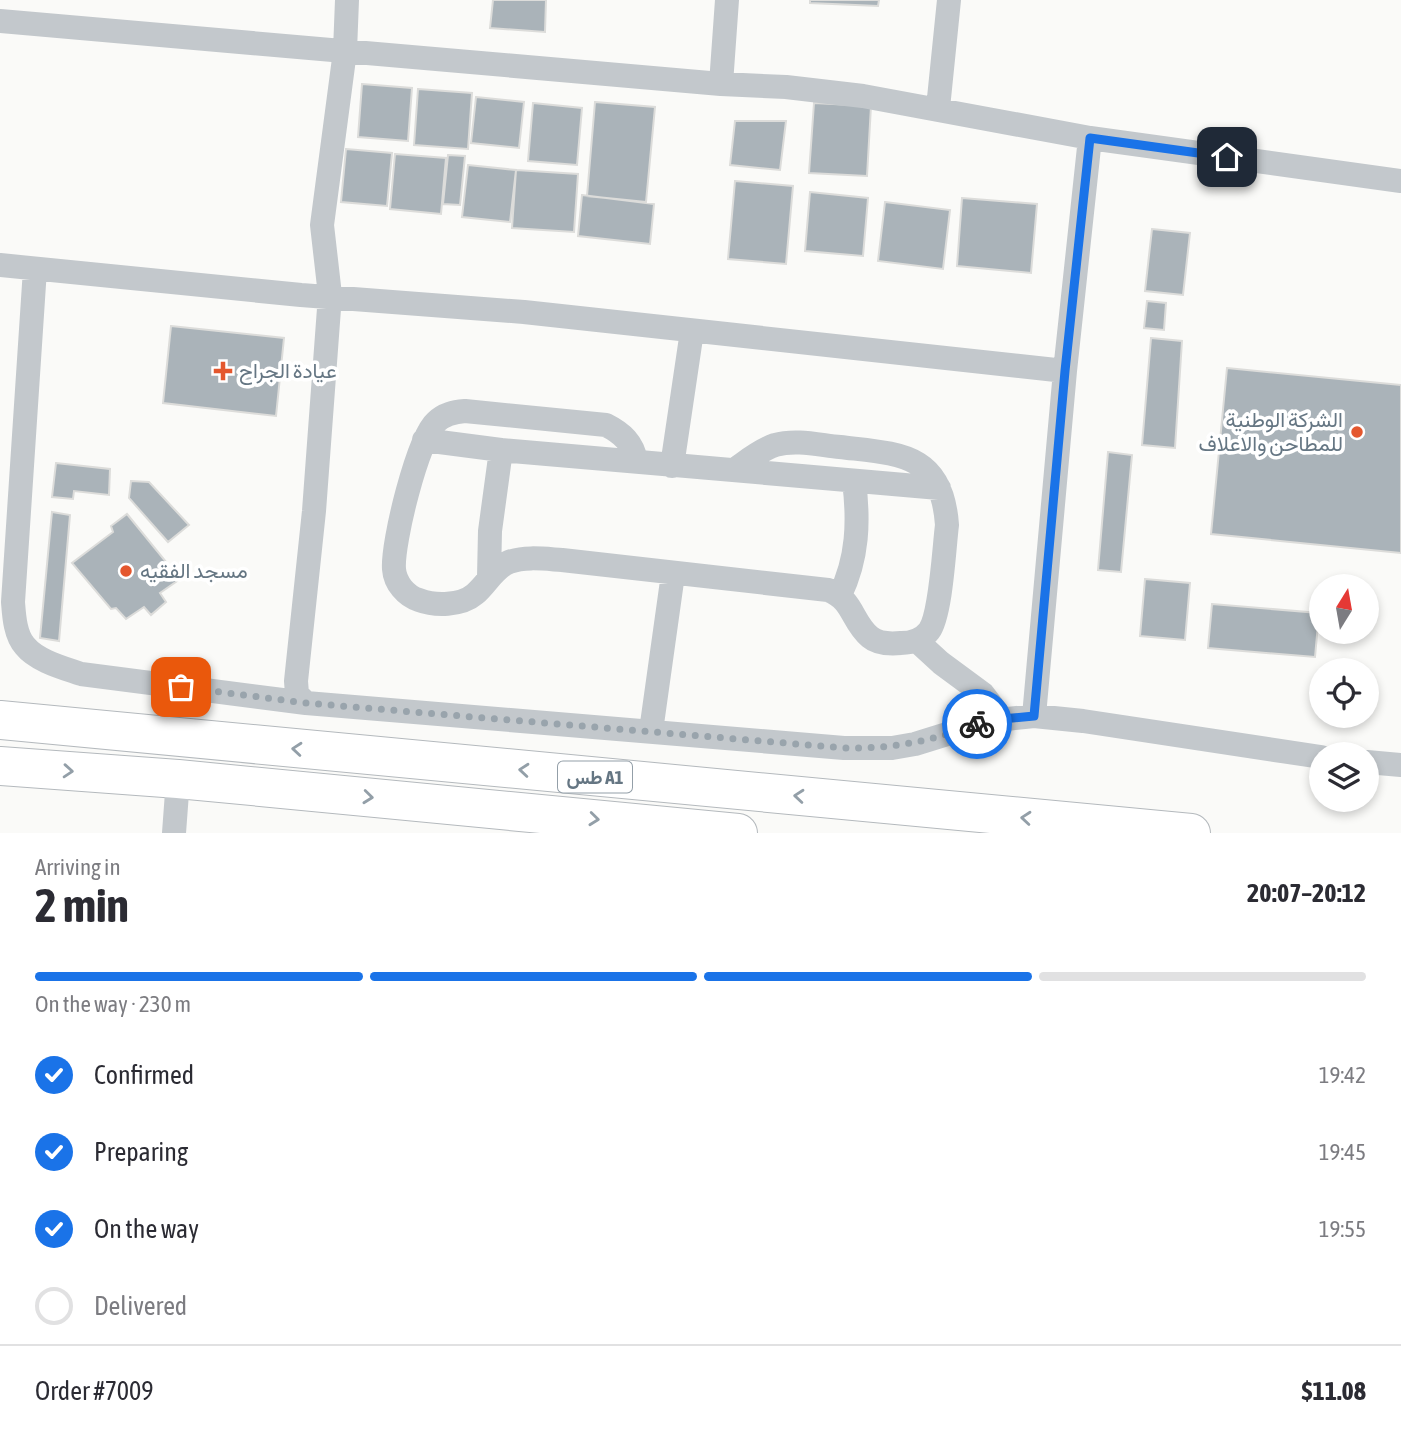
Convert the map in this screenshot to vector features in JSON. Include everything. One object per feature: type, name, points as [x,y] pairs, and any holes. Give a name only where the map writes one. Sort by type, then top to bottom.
[{"type":"highway","name":"طس A1","points":[[0,720],[1191,833]]},
{"type":"highway","name":"طس A1","points":[[0,766],[178,779],[738,833]]},
{"type":"street","points":[[306,703],[297,694],[296,681],[314,511],[330,295],[322,225],[345,51],[347,0]]},
{"type":"street","points":[[720,84],[727,0]]},
{"type":"street","points":[[938,108],[949,0]]},
{"type":"street","points":[[0,22],[850,94],[1090,138],[1401,181]]},
{"type":"street","points":[[1034,716],[1065,371],[1090,138]]},
{"type":"street","points":[[0,265],[301,295],[459,306],[1065,371]]},
{"type":"street","points":[[35,269],[13,602],[18,632],[25,646],[52,663],[82,674],[306,703],[868,749],[915,744],[1002,719],[1034,716],[1309,755]]},
{"type":"street","points":[[672,466],[692,331]]},
{"type":"street","points":[[636,461],[634,451],[627,440],[618,430],[606,425],[454,412],[436,422],[425,440],[401,514],[394,569],[397,581],[405,592],[415,599],[441,604],[474,595],[489,577],[510,561],[535,558],[819,588],[840,595],[867,635],[874,640],[901,643],[917,640],[929,630],[936,615],[947,525],[939,488],[922,466],[900,455],[790,443],[765,450],[734,470]]},
{"type":"street","points":[[425,440],[672,466],[939,488]]},
{"type":"street","points":[[489,577],[490,531],[501,450]]},
{"type":"street","points":[[840,595],[851,568],[856,540],[854,481]]},
{"type":"street","points":[[651,731],[673,574]]},
{"type":"street","points":[[917,640],[941,663],[983,694],[1002,719]]},
{"type":"street","points":[[1379,763],[1401,765]]},
{"type":"street","points":[[174,833],[178,779]]},
{"type":"building","points":[[493,0],[546,0],[545,32],[490,28]]},
{"type":"building","points":[[810,0],[879,0],[878,6],[810,3]]},
{"type":"building","points":[[362,84],[412,88],[408,141],[358,137]]},
{"type":"building","points":[[418,89],[472,93],[468,149],[414,145]]},
{"type":"building","points":[[476,97],[524,102],[519,148],[471,143]]},
{"type":"building","points":[[595,102],[655,107],[646,202],[587,196]]},
{"type":"building","points":[[533,103],[582,108],[577,165],[528,161]]},
{"type":"building","points":[[814,103],[871,106],[867,176],[809,173]]},
{"type":"building","points":[[735,121],[786,121],[780,170],[730,165]]},
{"type":"building","points":[[346,149],[392,153],[387,206],[341,202]]},
{"type":"building","points":[[395,154],[446,158],[441,214],[390,209]]},
{"type":"building","points":[[448,155],[465,156],[460,205],[443,204]]},
{"type":"building","points":[[468,165],[516,170],[510,222],[462,217]]},
{"type":"building","points":[[516,170],[578,174],[574,232],[512,228]]},
{"type":"building","points":[[735,181],[793,186],[786,264],[728,259]]},
{"type":"building","points":[[810,192],[868,198],[863,256],[805,251]]},
{"type":"building","points":[[582,195],[654,204],[650,244],[578,236]]},
{"type":"building","points":[[962,198],[1037,204],[1031,273],[957,266]]},
{"type":"building","points":[[885,202],[950,210],[943,269],[878,261]]},
{"type":"building","points":[[1152,229],[1190,233],[1183,295],[1145,291]]},
{"type":"building","points":[[1147,301],[1166,303],[1164,330],[1144,328]]},
{"type":"building","name":"عيادة الجراح","points":[[171,326],[284,338],[276,416],[163,403]]},
{"type":"building","points":[[1151,338],[1182,341],[1175,448],[1142,445]]},
{"type":"building","points":[[1227,368],[1401,385],[1401,553],[1211,534]]},
{"type":"building","points":[[1108,452],[1132,455],[1121,572],[1098,570]]},
{"type":"building","points":[[56,463],[110,469],[109,495],[74,491],[73,499],[52,497]]},
{"type":"building","points":[[131,481],[149,482],[189,525],[168,542],[129,498]]},
{"type":"building","points":[[52,512],[70,515],[59,641],[40,638]]},
{"type":"building","name":"مسجد الفقيه","points":[[127,514],[180,579],[160,593],[166,602],[151,615],[144,607],[126,619],[116,608],[111,609],[72,563],[113,532],[111,526]]},
{"type":"building","points":[[1145,579],[1190,583],[1185,640],[1140,636]]},
{"type":"building","points":[[1212,604],[1309,612],[1309,644],[1316,644],[1315,657],[1208,648]]},
{"type":"way so far","points":[[181,687],[306,703],[845,748],[892,748],[915,744],[977,724]]},
{"type":"place","name":"عيادة الجراح","points":[[223,371]]},
{"type":"place","name":"الشركة الوطنية للمطاحن والاعلاف","points":[[1357,432]]},
{"type":"place","name":"مسجد الفقيه","points":[[126,571]]},
{"type":"route","points":[[977,724],[1034,716],[1065,371],[1090,138],[1227,157]]}]
